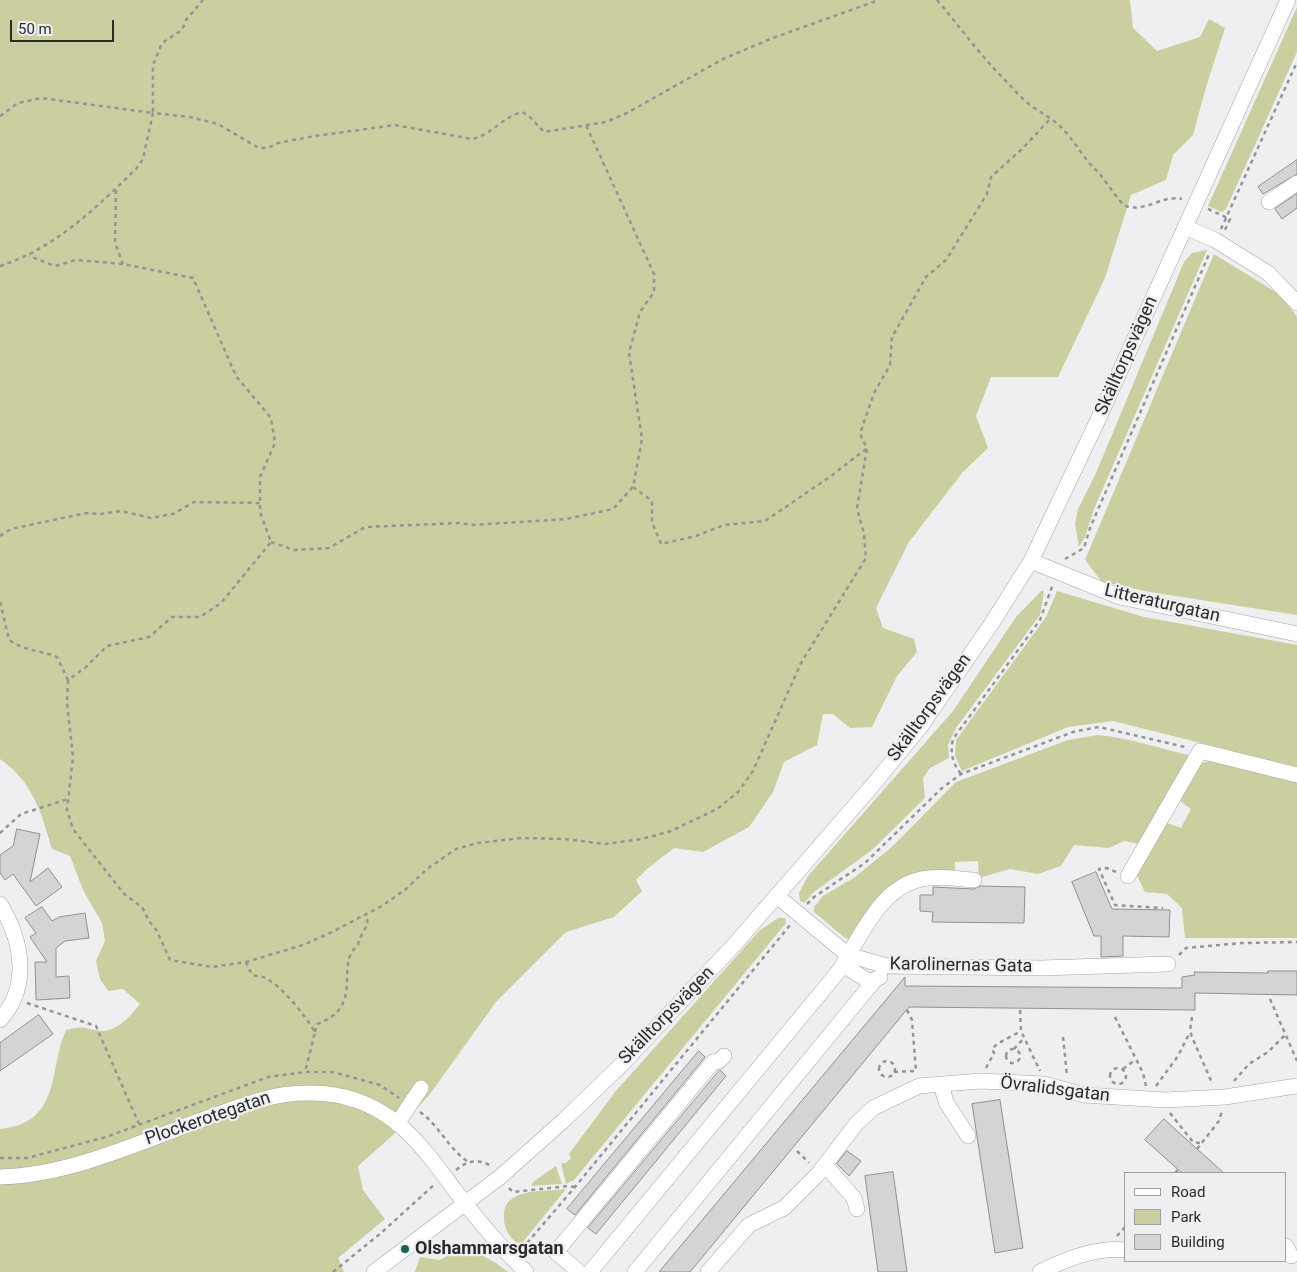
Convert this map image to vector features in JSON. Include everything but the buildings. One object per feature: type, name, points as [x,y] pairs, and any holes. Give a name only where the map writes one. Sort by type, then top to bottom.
[{"type":"street","name":"Skälltorpsvägen","points":[[374,1272],[467,1203],[564,1120],[620,1065],[680,1003],[777,896],[921,726],[992,623],[1031,560],[1096,424],[1288,0]]},
{"type":"street","points":[[1269,202],[1297,183]]},
{"type":"street","points":[[1185,227],[1215,240],[1275,279],[1297,303]]},
{"type":"street","name":"Litteraturgatan","points":[[1031,560],[1058,573],[1120,597],[1297,634]]},
{"type":"street","points":[[1128,876],[1200,751],[1297,775]]},
{"type":"street","points":[[590,1272],[846,960],[879,907],[903,888],[928,878],[974,880]]},
{"type":"street","name":"Karolinernas Gata","points":[[777,896],[846,960],[887,966],[1041,968],[1168,964]]},
{"type":"street","points":[[0,904],[13,930],[19,949],[21,967],[14,999],[0,1020]]},
{"type":"street","points":[[846,960],[866,981],[874,981]]},
{"type":"street","points":[[636,1272],[874,981],[885,972],[887,966]]},
{"type":"street","points":[[579,1272],[556,1252],[713,1062],[719,1061],[724,1056]]},
{"type":"street","name":"Övralidsgatan","points":[[708,1272],[749,1225],[784,1208],[826,1166],[856,1124],[874,1108],[919,1086],[980,1081],[1044,1084],[1084,1095],[1154,1099],[1220,1097],[1297,1086]]},
{"type":"street","points":[[941,1084],[946,1102],[968,1136]]},
{"type":"street","points":[[397,1124],[421,1088]]},
{"type":"street","name":"Plockerotegatan","points":[[0,1177],[36,1174],[73,1165],[242,1106],[286,1094],[323,1093],[348,1098],[377,1109],[397,1124],[420,1145],[467,1203]]},
{"type":"street","points":[[826,1166],[854,1198],[857,1208]]},
{"type":"street","points":[[467,1203],[492,1236],[526,1272]]},
{"type":"street","points":[[1040,1272],[1081,1255],[1108,1249],[1124,1250]]},
{"type":"path","points":[[0,266],[28,256],[75,225],[136,169],[143,159],[153,113],[153,65],[162,43],[182,30],[186,20],[203,0]]},
{"type":"path","points":[[0,116],[18,103],[41,98],[190,117],[218,124],[259,148],[268,148],[278,143],[315,136],[395,126],[472,139],[480,137],[511,115],[522,112],[529,116],[544,132],[606,122],[627,113],[723,59],[770,39],[879,0]]},
{"type":"path","points":[[937,0],[997,72],[1032,106],[1051,118],[1063,129],[1073,144],[1126,206],[1140,206],[1176,198],[1227,217]]},
{"type":"path","points":[[961,774],[952,759],[953,739],[1040,620],[1050,591],[1066,559],[1084,548],[1090,528],[1129,436],[1215,240],[1297,62]]},
{"type":"path","points":[[0,602],[9,640],[23,649],[40,651],[57,657],[68,680],[67,703],[73,757],[67,810],[73,829],[124,894],[142,907],[157,931],[170,960],[212,967],[246,962],[303,945],[366,915],[406,889],[427,869],[456,849],[478,843],[521,838],[564,838],[605,844],[642,839],[671,831],[718,809],[738,792],[753,772],[802,663],[866,558],[864,534],[857,508],[867,448],[860,434],[874,393],[890,364],[892,337],[926,277],[946,260],[987,194],[991,177],[1022,149],[1051,118]]},
{"type":"path","points":[[271,542],[294,550],[329,548],[365,527],[458,523],[474,525],[566,519],[613,509],[633,487],[642,439],[629,353],[640,312],[654,292],[654,274],[586,126]]},
{"type":"path","points":[[116,189],[115,243],[123,264]]},
{"type":"path","points":[[28,256],[55,266],[76,260],[123,264],[193,278],[236,376],[271,418],[275,443],[260,477],[260,512],[271,542]]},
{"type":"path","points":[[633,487],[652,501],[652,522],[662,544],[696,536],[724,525],[765,521],[831,476],[867,448]]},
{"type":"path","points":[[0,536],[11,529],[86,513],[100,514],[121,511],[151,518],[173,514],[194,502],[260,503]]},
{"type":"path","points":[[68,680],[86,667],[107,646],[149,637],[172,617],[200,617],[221,603],[271,542]]},
{"type":"path","points":[[0,833],[21,814],[68,799]]},
{"type":"path","points":[[1128,876],[1124,879],[1113,870],[1107,868],[1099,869],[1115,905],[1164,908]]},
{"type":"path","points":[[305,1072],[317,1024],[330,1020],[340,1008],[347,995],[348,957],[351,951],[358,945],[360,935],[368,926],[369,921],[366,915]]},
{"type":"path","points":[[1168,964],[1186,948],[1242,943],[1297,942]]},
{"type":"path","points":[[246,962],[252,974],[267,979],[283,992],[305,1017],[315,1032]]},
{"type":"path","points":[[14,999],[96,1026],[139,1124]]},
{"type":"path","points":[[1270,999],[1297,1061]]},
{"type":"path","points":[[907,1010],[912,1020],[915,1071],[919,1086]]},
{"type":"path","points":[[1020,1010],[1021,1032],[1041,1073],[1044,1084]]},
{"type":"path","points":[[1116,1017],[1154,1099],[1193,1142],[1200,1143]]},
{"type":"path","points":[[1154,1099],[1181,1051],[1190,1031],[1192,1017]]},
{"type":"path","points":[[1190,1031],[1220,1097],[1218,1121],[1197,1149]]},
{"type":"path","points":[[980,1081],[994,1053],[992,1049],[1021,1032]]},
{"type":"path","points":[[1220,1097],[1236,1077],[1285,1035]]},
{"type":"path","points":[[1063,1037],[1069,1091]]},
{"type":"path","points":[[1014,1049],[1018,1051],[1020,1057],[1019,1061],[1013,1063],[1009,1062],[1006,1056],[1024,1038]]},
{"type":"path","points":[[1123,1069],[1126,1073],[1124,1081],[1117,1084],[1110,1076],[1113,1069],[1123,1069],[1135,1060]]},
{"type":"path","points":[[894,1072],[894,1066],[891,1062],[883,1062],[879,1066],[878,1071],[883,1077],[891,1076],[894,1072],[915,1071]]},
{"type":"green space","points":[[0,0],[1130,0],[1133,28],[1157,51],[1200,37],[1209,19],[1225,28],[1193,135],[1173,155],[1166,180],[1131,195],[1105,278],[1058,377],[991,377],[976,416],[988,448],[963,472],[909,542],[876,608],[883,628],[914,639],[917,652],[897,676],[872,727],[850,728],[833,714],[823,714],[817,745],[784,762],[773,792],[749,827],[703,852],[674,848],[636,880],[642,891],[614,917],[566,932],[496,1002],[430,1094],[393,1135],[358,1166],[363,1190],[385,1219],[338,1258],[344,1272],[0,1272],[0,1129],[20,1125],[34,1117],[43,1106],[50,1092],[66,1030],[82,1028],[107,1031],[113,1029],[123,1022],[140,1004],[123,989],[108,991],[100,979],[96,961],[105,941],[102,923],[83,890],[70,856],[52,849],[39,810],[28,788],[11,768],[0,759]]},
{"type":"green space","points":[[1297,7],[1297,52],[1226,209],[1222,212],[1208,206]]},
{"type":"green space","points":[[1207,250],[1094,509],[1085,537],[1079,547],[1075,524],[1078,509],[1096,473],[1184,262],[1192,253]]},
{"type":"green space","points":[[1214,254],[1282,296],[1297,317],[1297,615],[1150,592],[1102,582],[1085,560]]},
{"type":"green space","points":[[1041,591],[1044,591],[1040,615],[956,728],[948,745],[949,758],[930,768],[923,778],[925,798],[872,850],[814,892],[804,903],[800,901],[799,893],[808,876],[953,711],[1016,617]]},
{"type":"green space","points":[[1057,591],[1144,617],[1297,645],[1297,767],[1113,721],[1068,727],[962,771],[955,756],[956,740],[1046,617]]},
{"type":"green space","points":[[1098,735],[1134,741],[1193,756],[1140,844],[1124,841],[1109,848],[1074,845],[1061,866],[1038,874],[1010,869],[979,878],[978,861],[955,862],[955,872],[921,874],[851,940],[845,938],[814,912],[814,907],[823,896],[855,877],[893,846],[956,782],[1068,740]]},
{"type":"green space","points":[[1214,760],[1297,782],[1297,938],[1185,938],[1182,908],[1167,894],[1145,892],[1135,871],[1164,822],[1181,828],[1191,809],[1181,802],[1179,797],[1197,764]]},
{"type":"green space","points":[[778,918],[785,918],[786,923],[574,1180],[566,1184],[561,1163],[566,1163],[571,1158],[569,1154],[615,1092],[759,931]]},
{"type":"green space","points":[[556,1166],[562,1184],[531,1186],[533,1182]]},
{"type":"green space","points":[[566,1189],[522,1243],[518,1244],[512,1239],[504,1222],[505,1208],[510,1201],[526,1193]]},
{"type":"green space","points":[[465,1246],[508,1272],[415,1272],[420,1257],[440,1260]]},
{"type":"place","name":"Olshammarsgatan","points":[[405,1249]]}]
